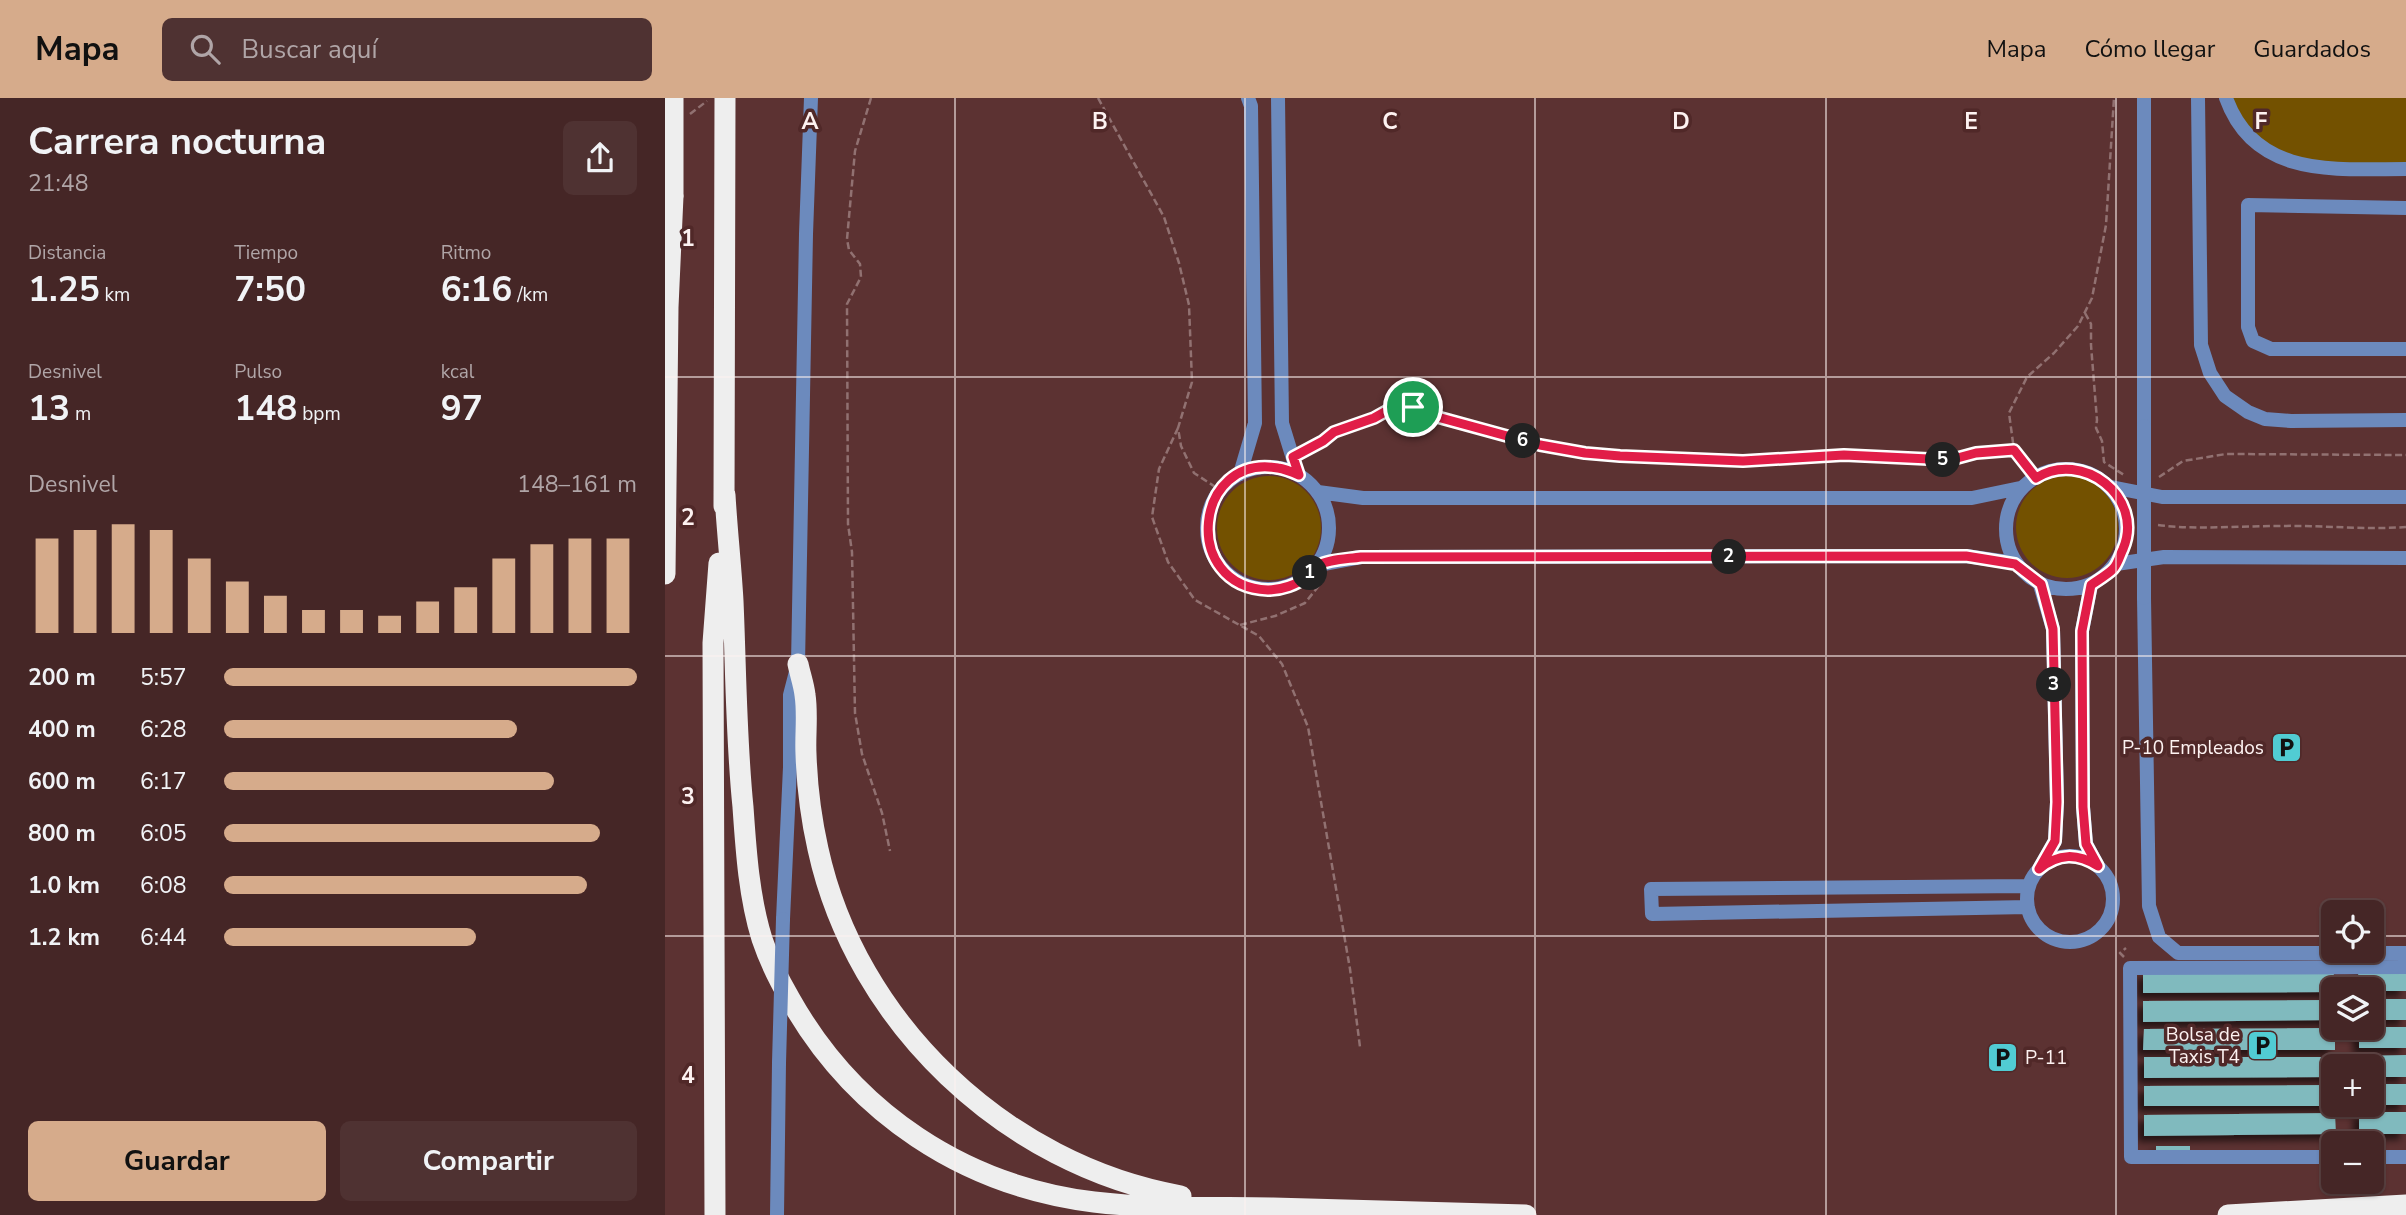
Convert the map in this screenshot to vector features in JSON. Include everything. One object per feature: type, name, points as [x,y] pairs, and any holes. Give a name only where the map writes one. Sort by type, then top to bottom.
[{"type":"highway","points":[[665,574],[673,98]]},
{"type":"highway","points":[[715,1215],[713,643],[725,495],[725,98]]},
{"type":"highway","points":[[725,495],[733,598],[740,774],[753,897],[762,939],[776,974],[800,1017],[837,1068],[880,1111],[940,1152],[994,1177],[1052,1194],[1092,1202],[1173,1207],[1526,1215]]},
{"type":"highway","points":[[798,664],[805,696],[809,792],[817,848],[827,881],[850,942],[870,979],[903,1027],[928,1056],[986,1110],[1036,1143],[1076,1163],[1153,1191],[1270,1208]]},
{"type":"highway","points":[[2228,1215],[2406,1205]]},
{"type":"street","points":[[777,1215],[790,695],[798,664],[811,98]]},
{"type":"street","points":[[1240,474],[1255,423],[1251,106],[1248,98]]},
{"type":"street","points":[[1278,98],[1282,423],[1299,475]]},
{"type":"street","points":[[2144,98],[2144,598],[2149,906],[2159,937],[2178,954],[2406,953]]},
{"type":"street","points":[[2198,98],[2201,345],[2210,373],[2225,396],[2248,412],[2265,419],[2406,421]]},
{"type":"street","points":[[2226,98],[2237,120],[2249,134],[2269,151],[2296,164],[2315,168],[2406,169]]},
{"type":"street","points":[[2406,208],[2248,205],[2248,327],[2253,341],[2271,349],[2406,349]]},
{"type":"street","points":[[1322,571],[1329,541],[1328,514],[1318,492],[1299,475],[1278,468],[1258,468],[1240,474],[1220,490],[1207,517],[1207,536],[1212,553],[1221,569],[1252,588],[1270,590],[1289,586],[1361,557],[1966,556],[2015,564],[2041,584],[2066,590],[2091,585],[2116,564],[2127,539],[2125,511],[2111,487]]},
{"type":"street","points":[[1318,492],[1363,498],[1972,498],[2020,488],[2049,470],[2082,470],[2111,487],[2162,497],[2406,497]]},
{"type":"street","points":[[2015,564],[2005,538],[2007,511],[2020,488]]},
{"type":"street","points":[[2116,564],[2164,557],[2406,558]]},
{"type":"street","points":[[2041,584],[2053,629],[2057,802],[2055,841],[2029,886],[2028,907],[2032,920],[2041,930],[2052,938],[2065,942],[2076,942],[2096,934],[2111,914],[2113,901],[2112,888],[2107,877],[2086,844],[2083,807],[2082,631],[2091,585]]},
{"type":"street","points":[[2039,869],[2062,856],[2087,859],[2098,866]]},
{"type":"street","points":[[2028,907],[1652,914],[1651,889],[2029,886]]},
{"type":"street","points":[[2321,1157],[2131,1157],[2130,968],[2406,967]]},
{"type":"street","points":[[2384,1157],[2406,1157]]},
{"type":"path","points":[[871,98],[855,151],[847,239],[849,250],[860,264],[860,276],[848,304],[848,524],[852,552],[855,713],[863,754],[882,813],[890,851]]},
{"type":"path","points":[[1098,98],[1164,217],[1189,305],[1192,382],[1178,428],[1159,469],[1151,517],[1168,562],[1195,600],[1259,636],[1282,664],[1308,727],[1350,970],[1360,1047]]},
{"type":"path","points":[[2036,478],[2014,450],[2009,412],[2027,377],[2055,354],[2078,326],[2092,298],[2106,225],[2114,98]]},
{"type":"path","points":[[2085,313],[2091,324],[2097,402],[2096,428],[2102,441],[2104,461],[2133,482]]},
{"type":"path","points":[[1293,457],[1334,432],[1374,418],[1390,409],[1413,407],[1441,418],[1540,445],[1620,456],[1743,461],[1844,455],[1950,460],[1976,453],[2014,450]]},
{"type":"path","points":[[1178,428],[1181,446],[1194,473],[1220,490]]},
{"type":"path","points":[[2156,483],[2159,477],[2183,461],[2207,456],[2406,455]]},
{"type":"path","points":[[2126,521],[2184,529],[2280,526],[2380,529],[2406,527]]},
{"type":"path","points":[[1240,625],[1275,616],[1305,603],[1322,571]]},
{"type":"shaded area","points":[[2226,98],[2406,98],[2406,169],[2315,168],[2261,146]]},
{"type":"shaded area","points":[[1269,476],[1289,480],[1306,491],[1317,508],[1321,528],[1317,548],[1306,565],[1289,576],[1269,580],[1249,576],[1232,565],[1221,548],[1217,528],[1221,508],[1232,491],[1249,480]]},
{"type":"shaded area","points":[[2067,476],[2096,484],[2110,498],[2118,527],[2110,556],[2096,570],[2067,578],[2038,570],[2024,556],[2016,527],[2024,498],[2038,484]]},
{"type":"building","points":[[2334,970],[2334,977],[2321,977],[2321,992],[2143,993],[2143,972]]},
{"type":"building","points":[[2358,970],[2406,970],[2406,991],[2384,991],[2384,977],[2358,977]]},
{"type":"building","points":[[2384,999],[2406,999],[2406,1020],[2384,1020]]},
{"type":"building","points":[[2321,1000],[2321,1020],[2143,1022],[2143,1001]]},
{"type":"building","points":[[2384,1027],[2406,1027],[2406,1048],[2359,1048],[2359,1040],[2384,1040]]},
{"type":"building","points":[[2321,1028],[2321,1040],[2335,1040],[2335,1050],[2143,1050],[2144,1029]]},
{"type":"building","points":[[2384,1055],[2406,1055],[2406,1077],[2384,1077]]},
{"type":"building","points":[[2144,1057],[2321,1057],[2321,1077],[2144,1078]]},
{"type":"building","points":[[2384,1084],[2406,1084],[2406,1105],[2384,1105]]},
{"type":"building","points":[[2321,1085],[2321,1106],[2144,1106],[2144,1086]]},
{"type":"building","points":[[2384,1112],[2406,1112],[2406,1134],[2359,1131],[2359,1117],[2384,1117]]},
{"type":"building","points":[[2321,1113],[2321,1117],[2335,1117],[2336,1131],[2321,1131],[2321,1134],[2144,1136],[2144,1115]]},
{"type":"building","points":[[2156,1146],[2190,1146],[2190,1152],[2156,1153]]},
{"type":"place","name":"P-10 Empleados","points":[[2287,748]]},
{"type":"place","name":"Bolsa de Taxis T4","points":[[2263,1046]]},
{"type":"place","name":"P-11","points":[[2002,1058]]},
{"type":"route","points":[[1413,407],[1493,433],[1585,453],[1743,461],[1844,455],[1950,460],[1976,453],[2014,450],[2036,478],[2049,470],[2082,470],[2111,487],[2125,511],[2127,539],[2113,569],[2091,585],[2082,631],[2083,807],[2086,844],[2098,866],[2087,859],[2062,856],[2039,869],[2055,841],[2057,802],[2053,629],[2041,584],[2015,564],[1966,556],[1361,557],[1318,565],[1305,578],[1289,586],[1270,590],[1252,588],[1221,569],[1207,536],[1207,517],[1213,500],[1228,481],[1258,468],[1278,468],[1299,475],[1293,457],[1334,432],[1374,418],[1390,409],[1413,407]]}]
